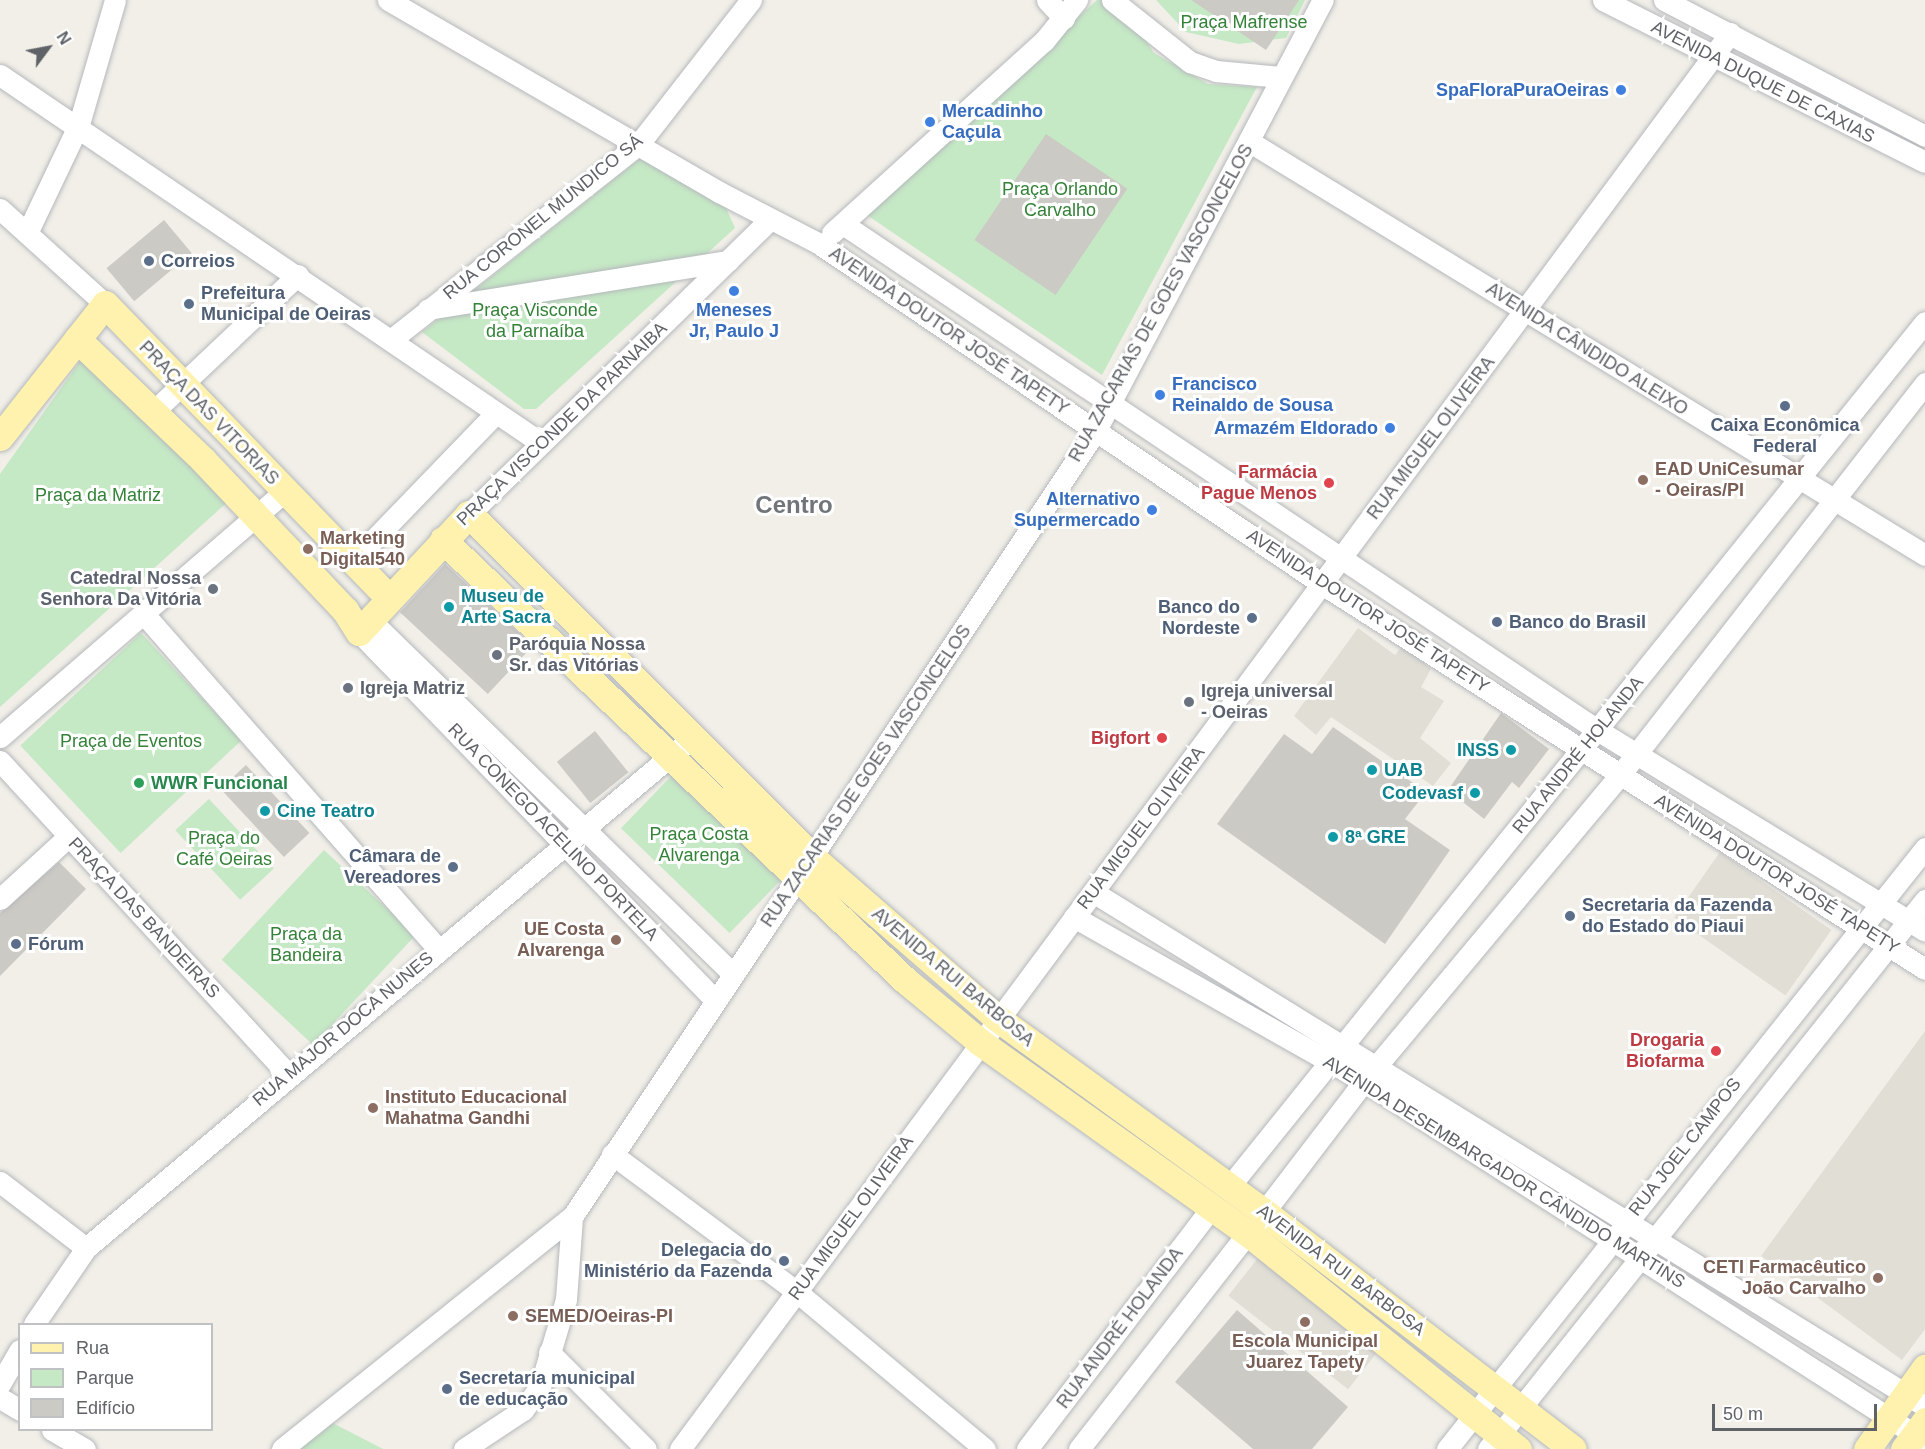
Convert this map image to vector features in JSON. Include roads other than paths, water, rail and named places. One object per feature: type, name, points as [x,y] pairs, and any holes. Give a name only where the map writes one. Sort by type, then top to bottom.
[{"type":"main road","points":[[0,437],[105,304]]},
{"type":"main road","name":"PRAÇA DAS VITORIAS","points":[[105,304],[284,492],[389,598]]},
{"type":"main road","name":"RUA CONEGO ACELINO PORTELA","points":[[77,339],[154,411],[358,621]]},
{"type":"main road","name":"AVENIDA RUI BARBOSA","points":[[469,514],[684,747],[797,883],[980,1042],[1220,1197],[1495,1388],[1573,1449]]},
{"type":"main road","name":"PRAÇA VISCONDE DA PARNAIBA","points":[[358,621],[389,598],[469,514]]},
{"type":"main road","name":"AVENIDA RUI BARBOSA","points":[[443,540],[997,1018],[1220,1197]]},
{"type":"main road","name":"AVENIDA RUI BARBOSA","points":[[1256,1222],[1475,1415],[1502,1444]]},
{"type":"main road","points":[[1867,1449],[1890,1420],[1916,1399],[1925,1368]]},
{"type":"street","points":[[0,208],[29,229],[79,124],[115,0]]},
{"type":"street","name":"AVENIDA DOUTOR JOSÉ TAPETY","points":[[388,0],[769,220],[818,243],[1322,584],[1583,749],[1620,775],[1861,925],[1925,969]]},
{"type":"street","name":"RUA CORONEL MUNDICO SÁ","points":[[392,339],[638,145],[752,0]]},
{"type":"street","points":[[1047,0],[1064,18]]},
{"type":"street","points":[[818,243],[843,224],[1064,18],[1077,0]]},
{"type":"street","points":[[1112,0],[1190,62],[1216,71],[1281,77]]},
{"type":"street","name":"RUA ZACARIAS DE GOES VASCONCELOS","points":[[282,1449],[572,1217],[715,1000],[797,883],[1096,430],[1108,403],[1250,142],[1281,77],[1323,0]]},
{"type":"street","name":"AVENIDA DUQUE DE CAXIAS","points":[[1603,0],[1710,57],[1925,162]]},
{"type":"street","name":"AVENIDA DUQUE DE CAXIAS","points":[[1664,0],[1925,136]]},
{"type":"street","name":"RUA MIGUEL OLIVEIRA","points":[[680,1449],[997,1018],[1340,558],[1528,311],[1710,57],[1730,33]]},
{"type":"street","points":[[0,75],[79,124],[392,339],[495,414],[541,443]]},
{"type":"street","name":"AVENIDA CÂNDIDO ALEIXO","points":[[1250,142],[1528,311],[1799,482],[1834,500],[1925,555]]},
{"type":"street","name":"PRAÇA VISCONDE DA PARNAIBA","points":[[469,514],[769,220]]},
{"type":"street","name":"AVENIDA DOUTOR JOSÉ TAPETY","points":[[843,224],[1599,731],[1917,926]]},
{"type":"street","name":"PRAÇA DAS VITORIAS","points":[[29,229],[105,304]]},
{"type":"street","points":[[428,309],[728,261]]},
{"type":"street","points":[[154,411],[298,275]]},
{"type":"street","name":"RUA ANDRÉ HOLANDA","points":[[1027,1449],[1220,1197],[1335,1052],[1599,731],[1925,322]]},
{"type":"street","points":[[1078,1449],[1371,1073],[1637,754],[1925,383]]},
{"type":"street","points":[[353,561],[495,414]]},
{"type":"street","points":[[0,737],[284,492]]},
{"type":"street","points":[[143,613],[439,950]]},
{"type":"street","name":"RUA CONEGO ACELINO PORTELA","points":[[358,621],[588,831],[733,974]]},
{"type":"street","name":"RUA CONEGO ACELINO PORTELA","points":[[358,621],[568,848],[715,1000]]},
{"type":"street","name":"RUA MAJOR DOCA NUNES","points":[[35,1323],[86,1248],[288,1074],[568,848],[684,747]]},
{"type":"street","name":"PRAÇA DAS BANDEIRAS","points":[[0,762],[288,1074]]},
{"type":"street","points":[[0,899],[69,836]]},
{"type":"street","name":"RUA JOEL CAMPOS","points":[[1447,1449],[1861,925],[1925,848]]},
{"type":"street","name":"AVENIDA DESEMBARGADOR CÂNDIDO MARTINS","points":[[1093,892],[1335,1052]]},
{"type":"street","name":"RUA JOEL CAMPOS","points":[[1502,1444],[1521,1408],[1640,1257],[1892,947],[1917,926],[1925,900]]},
{"type":"street","name":"AVENIDA DESEMBARGADOR CÂNDIDO MARTINS","points":[[1074,917],[1335,1052],[1628,1219],[1656,1239],[1916,1399]]},
{"type":"street","name":"AVENIDA DESEMBARGADOR CÂNDIDO MARTINS","points":[[1371,1073],[1612,1239],[1917,1436]]},
{"type":"street","points":[[612,1155],[797,1292],[986,1449]]},
{"type":"street","points":[[0,1182],[86,1248]]},
{"type":"street","points":[[464,1449],[523,1410],[540,1387],[566,1299],[572,1217]]},
{"type":"street","points":[[549,1352],[646,1449]]},
{"type":"street","points":[[0,1384],[18,1353]]},
{"type":"street","points":[[0,1398],[18,1409]]},
{"type":"street","points":[[54,1431],[85,1449]]},
{"type":"place","name":"SpaFloraPuraOeiras","points":[[1621,90]]},
{"type":"place","name":"Mercadinho Caçula","points":[[930,122]]},
{"type":"place","name":"Correios","points":[[149,261]]},
{"type":"place","name":"Meneses Jr, Paulo J","points":[[734,291]]},
{"type":"place","name":"Prefeitura Municipal de Oeiras","points":[[189,304]]},
{"type":"place","name":"Francisco Reinaldo de Sousa","points":[[1160,395]]},
{"type":"place","name":"Caixa Econômica Federal","points":[[1785,406]]},
{"type":"place","name":"Armazém Eldorado","points":[[1390,428]]},
{"type":"place","name":"EAD UniCesumar - Oeiras/PI","points":[[1643,480]]},
{"type":"place","name":"Farmácia Pague Menos","points":[[1329,483]]},
{"type":"place","name":"Alternativo Supermercado","points":[[1152,510]]},
{"type":"place","name":"Marketing Digital540","points":[[308,549]]},
{"type":"place","name":"Catedral Nossa Senhora Da Vitória","points":[[213,589]]},
{"type":"place","name":"Museu de Arte Sacra","points":[[449,607]]},
{"type":"place","name":"Banco do Nordeste","points":[[1252,618]]},
{"type":"place","name":"Banco do Brasil","points":[[1497,622]]},
{"type":"place","name":"Paróquia Nossa Sr. das Vitórias","points":[[497,655]]},
{"type":"place","name":"Igreja Matriz","points":[[348,688]]},
{"type":"place","name":"Igreja universal - Oeiras","points":[[1189,702]]},
{"type":"place","name":"Bigfort","points":[[1162,738]]},
{"type":"place","name":"INSS","points":[[1511,750]]},
{"type":"place","name":"UAB","points":[[1372,770]]},
{"type":"place","name":"WWR Funcional","points":[[139,783]]},
{"type":"place","name":"Codevasf","points":[[1475,793]]},
{"type":"place","name":"Cine Teatro","points":[[265,811]]},
{"type":"place","name":"8ª GRE","points":[[1333,837]]},
{"type":"place","name":"Câmara de Vereadores","points":[[453,867]]},
{"type":"place","name":"Secretaria da Fazenda do Estado do Piaui","points":[[1570,916]]},
{"type":"place","name":"UE Costa Alvarenga","points":[[616,940]]},
{"type":"place","name":"Fórum","points":[[16,944]]},
{"type":"place","name":"Drogaria Biofarma","points":[[1716,1051]]},
{"type":"place","name":"Instituto Educacional Mahatma Gandhi","points":[[373,1108]]},
{"type":"place","name":"Delegacia do Ministério da Fazenda","points":[[784,1261]]},
{"type":"place","name":"CETI Farmacêutico João Carvalho","points":[[1878,1278]]},
{"type":"place","name":"SEMED/Oeiras-PI","points":[[513,1316]]},
{"type":"place","name":"Escola Municipal Juarez Tapety","points":[[1305,1322]]},
{"type":"place","name":"Secretaría municipal de educação","points":[[447,1389]]},
{"type":"district","name":"Centro","points":[[794,505]]},
{"type":"park label","name":"Praça Mafrense","points":[[1244,22]]},
{"type":"park label","name":"Praça Orlando Carvalho","points":[[1060,200]]},
{"type":"park label","name":"Praça Visconde da Parnaíba","points":[[535,321]]},
{"type":"park label","name":"Praça da Matriz","points":[[98,495]]},
{"type":"park label","name":"Praça de Eventos","points":[[131,741]]},
{"type":"park label","name":"Praça Costa Alvarenga","points":[[699,845]]},
{"type":"park label","name":"Praça do Café Oeiras","points":[[224,849]]},
{"type":"park label","name":"Praça da Bandeira","points":[[306,945]]}]
